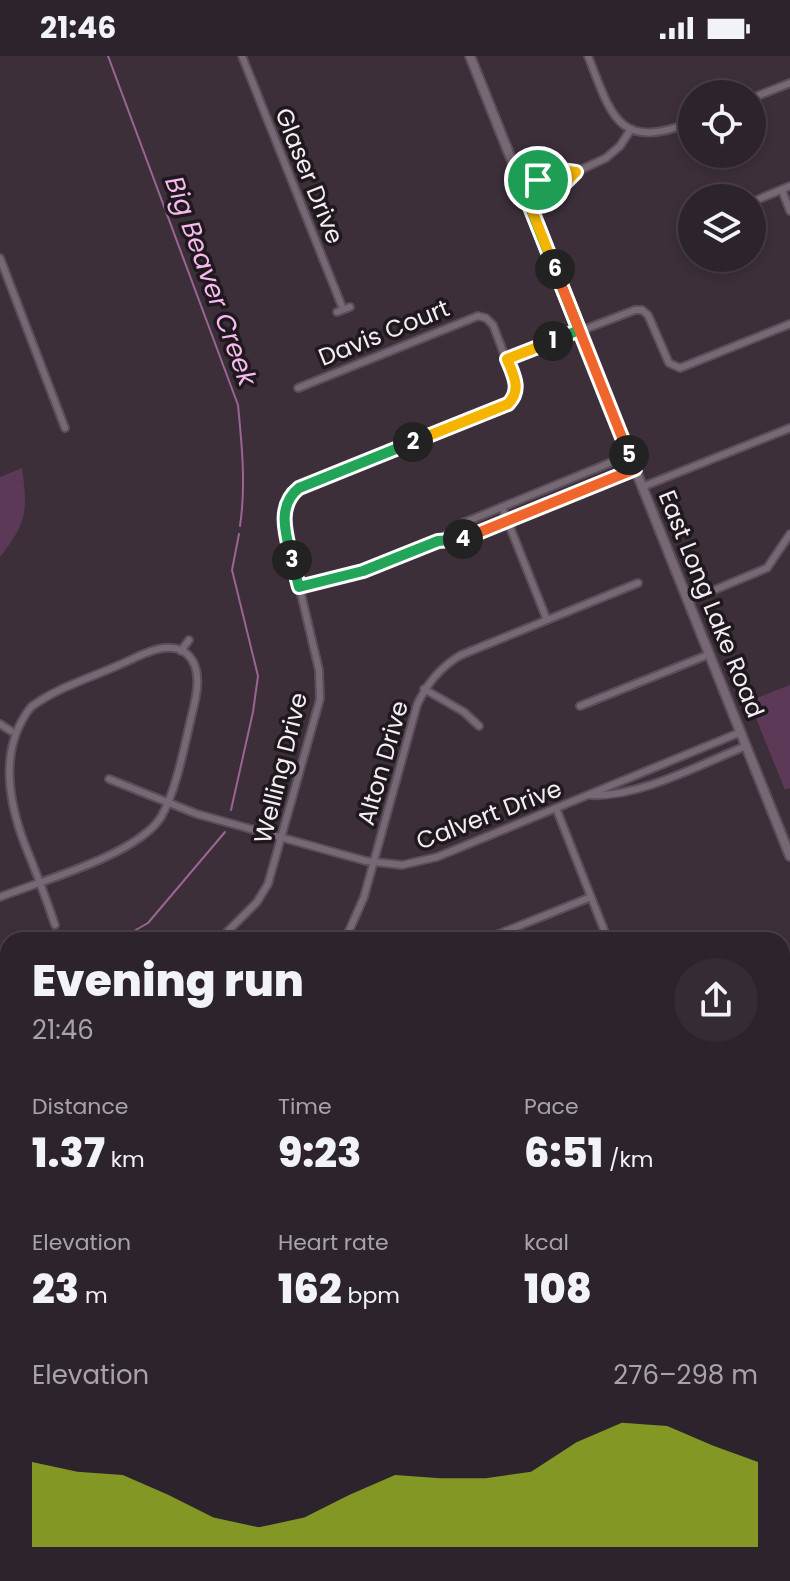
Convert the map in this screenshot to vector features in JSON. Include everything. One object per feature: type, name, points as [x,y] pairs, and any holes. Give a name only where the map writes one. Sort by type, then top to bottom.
[{"type":"main road","name":"East Long Lake Road","points":[[470,56],[746,746],[787,839],[790,856]]},
{"type":"street","name":"Glaser Drive","points":[[242,56],[343,309]]},
{"type":"street","points":[[588,56],[609,109],[618,120],[631,129],[653,134],[678,126]]},
{"type":"street","points":[[766,92],[790,83]]},
{"type":"street","points":[[527,198],[566,182],[576,172],[614,152],[631,129]]},
{"type":"street","points":[[522,187],[561,170],[576,172]]},
{"type":"street","points":[[766,196],[790,186]]},
{"type":"street","points":[[782,190],[790,211]]},
{"type":"street","points":[[0,258],[65,428]]},
{"type":"street","points":[[507,359],[629,311],[642,310],[651,320],[669,363],[680,368],[790,324]]},
{"type":"street","name":"Davis Court","points":[[291,495],[299,488],[508,404],[517,388],[493,325],[486,318],[474,316],[298,388]]},
{"type":"street","points":[[642,487],[790,428]]},
{"type":"street","points":[[299,587],[363,571],[438,541],[457,526],[629,455]]},
{"type":"street","points":[[438,541],[463,539],[635,469]]},
{"type":"street","points":[[557,485],[562,499]]},
{"type":"street","name":"Welling Drive","points":[[227,932],[257,902],[268,884],[320,699],[319,670],[285,526],[285,505],[291,495]]},
{"type":"street","points":[[502,507],[547,620]]},
{"type":"street","points":[[688,601],[767,568],[790,534]]},
{"type":"street","name":"Alton Drive","points":[[349,932],[374,862],[417,705],[424,689],[440,669],[453,660],[638,583]]},
{"type":"street","points":[[181,651],[189,640]]},
{"type":"street","points":[[0,767],[11,731],[19,718],[45,697],[154,651],[167,648],[181,651],[192,661],[197,681],[194,707],[167,803],[155,825],[138,841],[107,856],[0,897]]},
{"type":"street","points":[[580,706],[710,654]]},
{"type":"street","points":[[424,689],[464,712],[479,726]]},
{"type":"street","points":[[0,724],[11,731]]},
{"type":"street","name":"Calvert Drive","points":[[109,779],[167,803],[282,838],[374,862],[402,865],[426,860],[741,732]]},
{"type":"street","name":"Calvert Drive","points":[[591,795],[628,792],[746,746]]},
{"type":"street","points":[[668,761],[674,775]]},
{"type":"street","points":[[1,775],[5,796],[55,925]]},
{"type":"street","points":[[556,808],[605,932]]},
{"type":"street","points":[[504,932],[591,897]]},
{"type":"shaded area","points":[[22,468],[25,496],[23,516],[16,535],[0,557],[0,477]]},
{"type":"shaded area","points":[[790,685],[790,788],[785,790],[749,701]]},
{"type":"waterway","name":"Big Beaver Creek","points":[[108,56],[238,405],[243,481],[240,526]]},
{"type":"waterway","name":"Big Beaver Creek","points":[[231,810],[258,676],[232,570],[239,534]]},
{"type":"waterway","name":"Big Beaver Creek","points":[[132,932],[148,923],[225,832]]},
{"type":"route","points":[[561,170],[576,172],[566,182],[527,198],[635,469],[463,539],[438,541],[363,571],[299,587],[284,516],[285,505],[291,495],[299,488],[508,404],[517,388],[507,359],[579,330],[522,187],[538,180],[561,170]]}]
